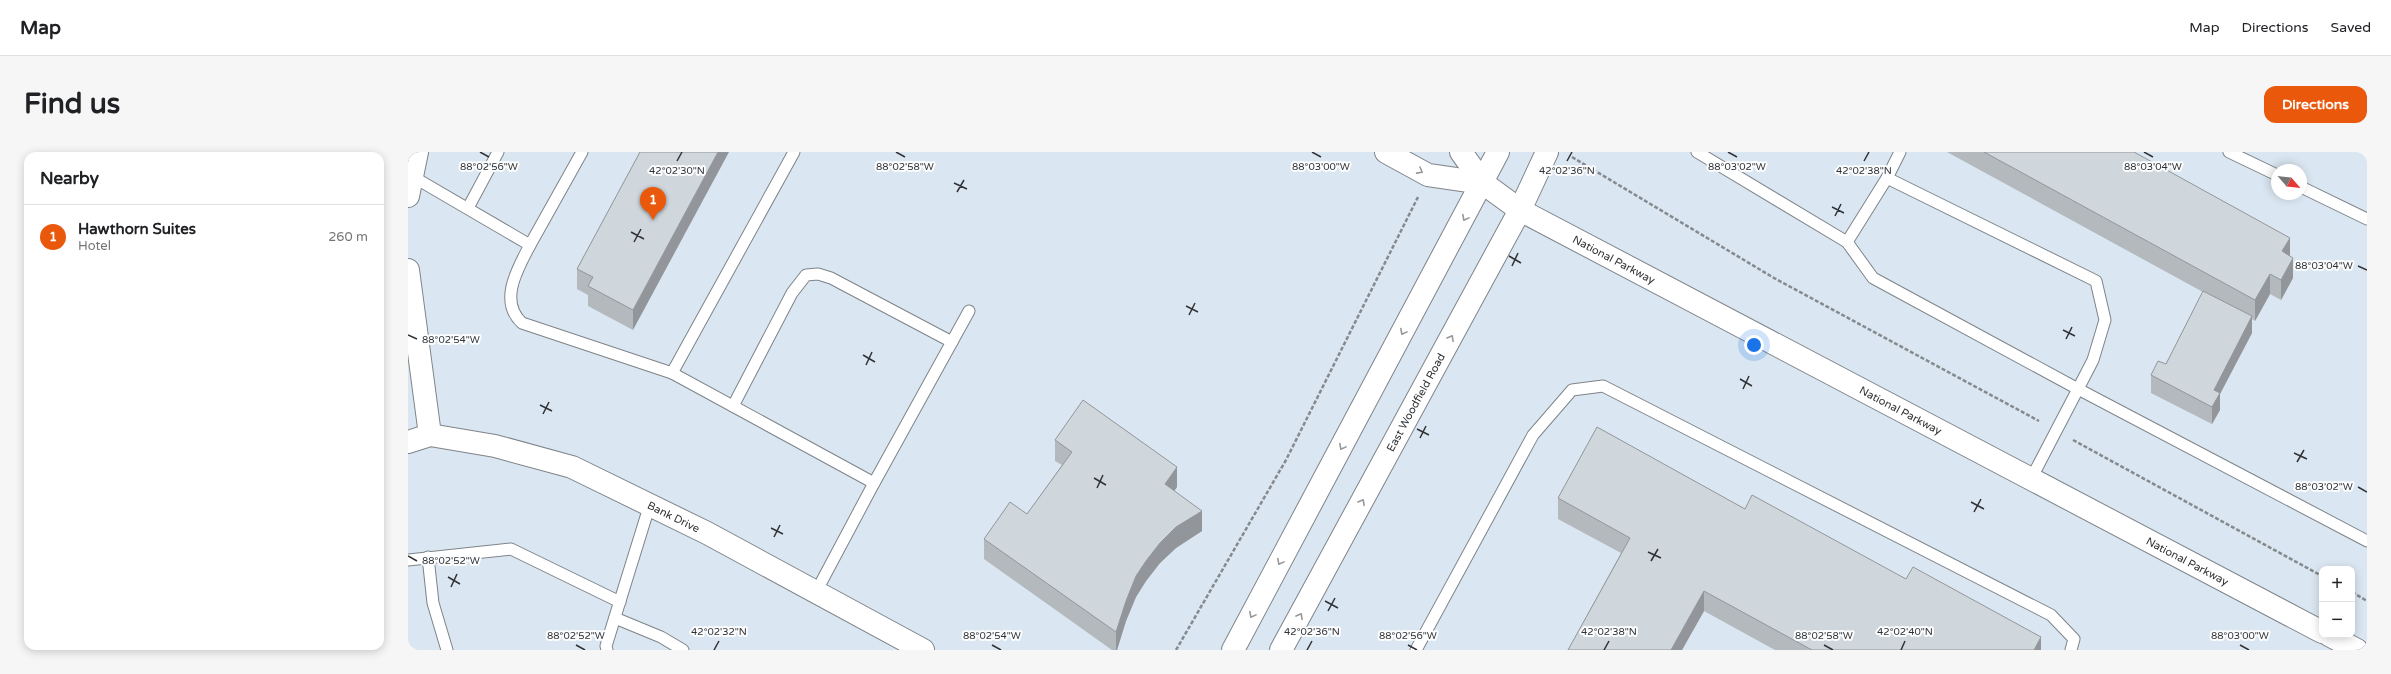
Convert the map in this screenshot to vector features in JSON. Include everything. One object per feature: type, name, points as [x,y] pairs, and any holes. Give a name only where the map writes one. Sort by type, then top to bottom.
[{"type":"street","points":[[409,182],[417,152]]},
{"type":"street","name":"National Parkway","points":[[1386,152],[1428,175],[1483,183]]},
{"type":"street","name":"National Parkway","points":[[1461,152],[1483,183],[1520,210],[2319,630]]},
{"type":"street","points":[[1233,650],[1483,183],[1498,152]]},
{"type":"street","name":"East Woodfield Road","points":[[1281,650],[1520,210],[1547,152]]},
{"type":"street","points":[[408,270],[430,435]]},
{"type":"street","name":"Bank Drive","points":[[408,442],[430,435],[495,446],[572,467],[650,504],[923,650]]},
{"type":"street","points":[[2335,638],[2357,650]]},
{"type":"lane","points":[[468,208],[498,152]]},
{"type":"lane","points":[[582,152],[514,274],[510,299],[514,315],[522,322],[672,373],[874,483]]},
{"type":"lane","points":[[672,373],[794,152]]},
{"type":"lane","points":[[1697,152],[1847,242],[1873,278],[2078,390],[2367,541]]},
{"type":"lane","points":[[1847,242],[1887,178],[1900,152]]},
{"type":"lane","points":[[2230,152],[2271,172]]},
{"type":"lane","points":[[1887,178],[2096,281],[2105,320],[2094,360],[2031,479]]},
{"type":"lane","points":[[409,182],[468,208],[530,245]]},
{"type":"lane","points":[[2307,190],[2367,219]]},
{"type":"lane","points":[[733,406],[792,293],[806,275],[818,274],[831,278],[952,342]]},
{"type":"lane","points":[[816,592],[969,311]]},
{"type":"lane","points":[[1416,650],[1534,435],[1572,390],[1603,386],[2051,615],[2074,639],[2071,650]]},
{"type":"lane","points":[[607,650],[606,646],[650,504]]},
{"type":"lane","points":[[408,560],[511,549],[620,602]]},
{"type":"lane","points":[[428,557],[433,603],[447,650]]},
{"type":"lane","points":[[615,618],[661,637],[683,650]]},
{"type":"path","points":[[1570,156],[1774,278],[2319,574]]},
{"type":"path","points":[[1176,650],[1286,460],[1411,212]]},
{"type":"path","points":[[2355,594],[2367,601]]},
{"type":"shaded area","points":[[408,152],[2367,152],[2367,650],[408,650]]},
{"type":"building","points":[[640,152],[718,152],[633,310],[588,286],[593,277],[577,269]]},
{"type":"building","points":[[1984,152],[2134,152],[2290,238],[2282,251],[2293,258],[2281,280],[2270,274],[2255,300]]},
{"type":"building","points":[[2203,291],[2252,316],[2214,390],[2220,393],[2212,407],[2151,375],[2158,361],[2166,364]]},
{"type":"building","points":[[1083,400],[1177,467],[1165,484],[1202,511],[1176,527],[1160,543],[1146,561],[1136,576],[1116,632],[984,539],[1010,502],[1027,514],[1072,452],[1055,440]]},
{"type":"building","points":[[1597,427],[1745,509],[1752,495],[1906,579],[1913,567],[2041,637],[2034,650],[1812,650],[1704,591],[1671,650],[1568,650],[1630,538],[1558,498]]},
{"type":"place","name":"Hawthorn Suites","points":[[653,220]]}]
